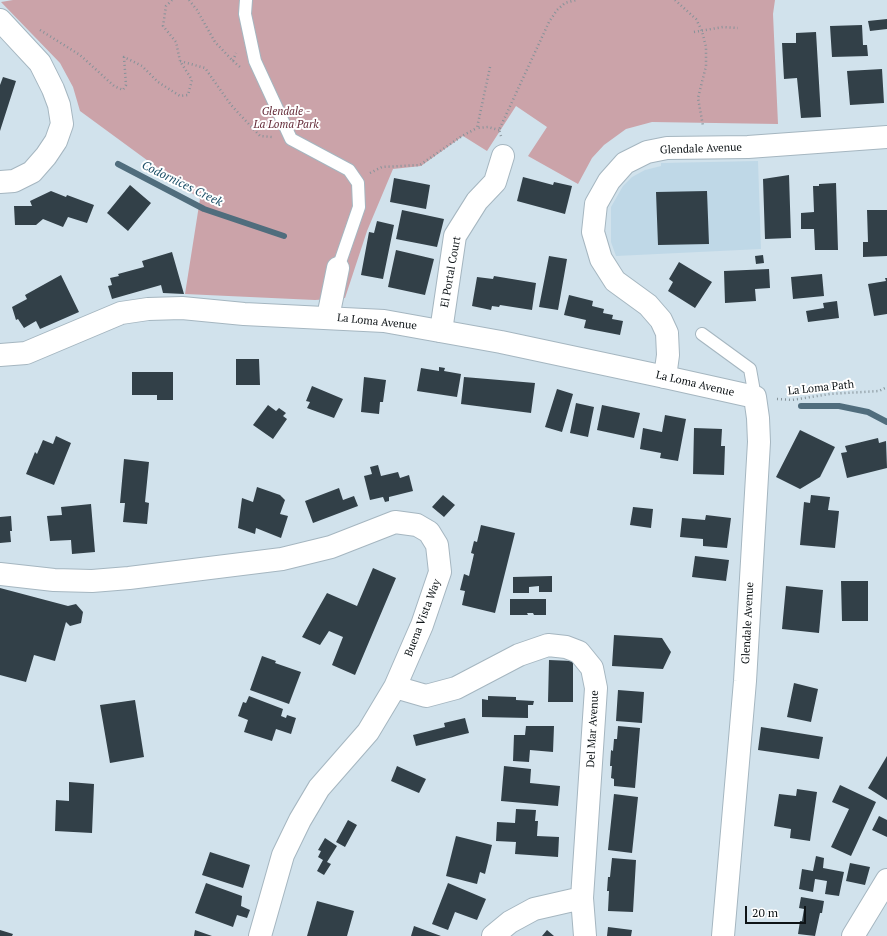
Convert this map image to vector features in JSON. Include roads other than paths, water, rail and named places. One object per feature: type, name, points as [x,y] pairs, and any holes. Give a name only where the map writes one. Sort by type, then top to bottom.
[{"type":"street","points":[[0,20],[40,63],[57,100],[62,124],[56,141],[46,156],[32,172],[14,181],[0,182]]},
{"type":"street","name":"Glendale Avenue","points":[[665,377],[668,355],[667,332],[661,320],[648,305],[615,281],[601,259],[592,232],[596,204],[609,181],[625,163],[647,152],[668,148],[748,147],[887,137]]},
{"type":"street","name":"El Portal Court","points":[[442,331],[455,236],[477,201],[495,182],[503,156]]},
{"type":"street","points":[[328,317],[338,268]]},
{"type":"street","name":"La Loma Avenue","points":[[0,355],[26,353],[122,313],[182,308],[244,314],[384,321],[442,331],[755,397]]},
{"type":"street","name":"Glendale Avenue","points":[[723,936],[745,681],[759,442],[755,397]]},
{"type":"street","name":"Buena Vista Way","points":[[0,574],[54,580],[84,581],[129,578],[282,559],[331,547],[395,522],[417,525],[429,532],[437,545],[440,572],[422,625],[395,687],[368,732],[319,788],[300,820],[283,855],[260,936]]},
{"type":"street","name":"Del Mar Avenue","points":[[395,687],[426,696],[456,688],[519,655],[548,645],[566,647],[579,652],[592,668],[596,688],[582,898],[585,936]]},
{"type":"street","points":[[853,936],[887,880]]},
{"type":"street","points":[[493,936],[510,922],[534,909],[582,898]]},
{"type":"lane","points":[[246,0],[246,14],[256,61],[291,139],[348,170],[358,183],[359,207],[338,268]]},
{"type":"lane","name":"Glendale Avenue","points":[[702,334],[750,369],[755,397]]},
{"type":"waterway","name":"Codornices Creek","points":[[118,164],[204,209],[284,236]]},
{"type":"waterway","name":"Codornices Creek","points":[[801,406],[839,406],[868,412],[887,422]]},
{"type":"park label","name":"Glendale - La Loma Park","points":[[286,118]]}]
